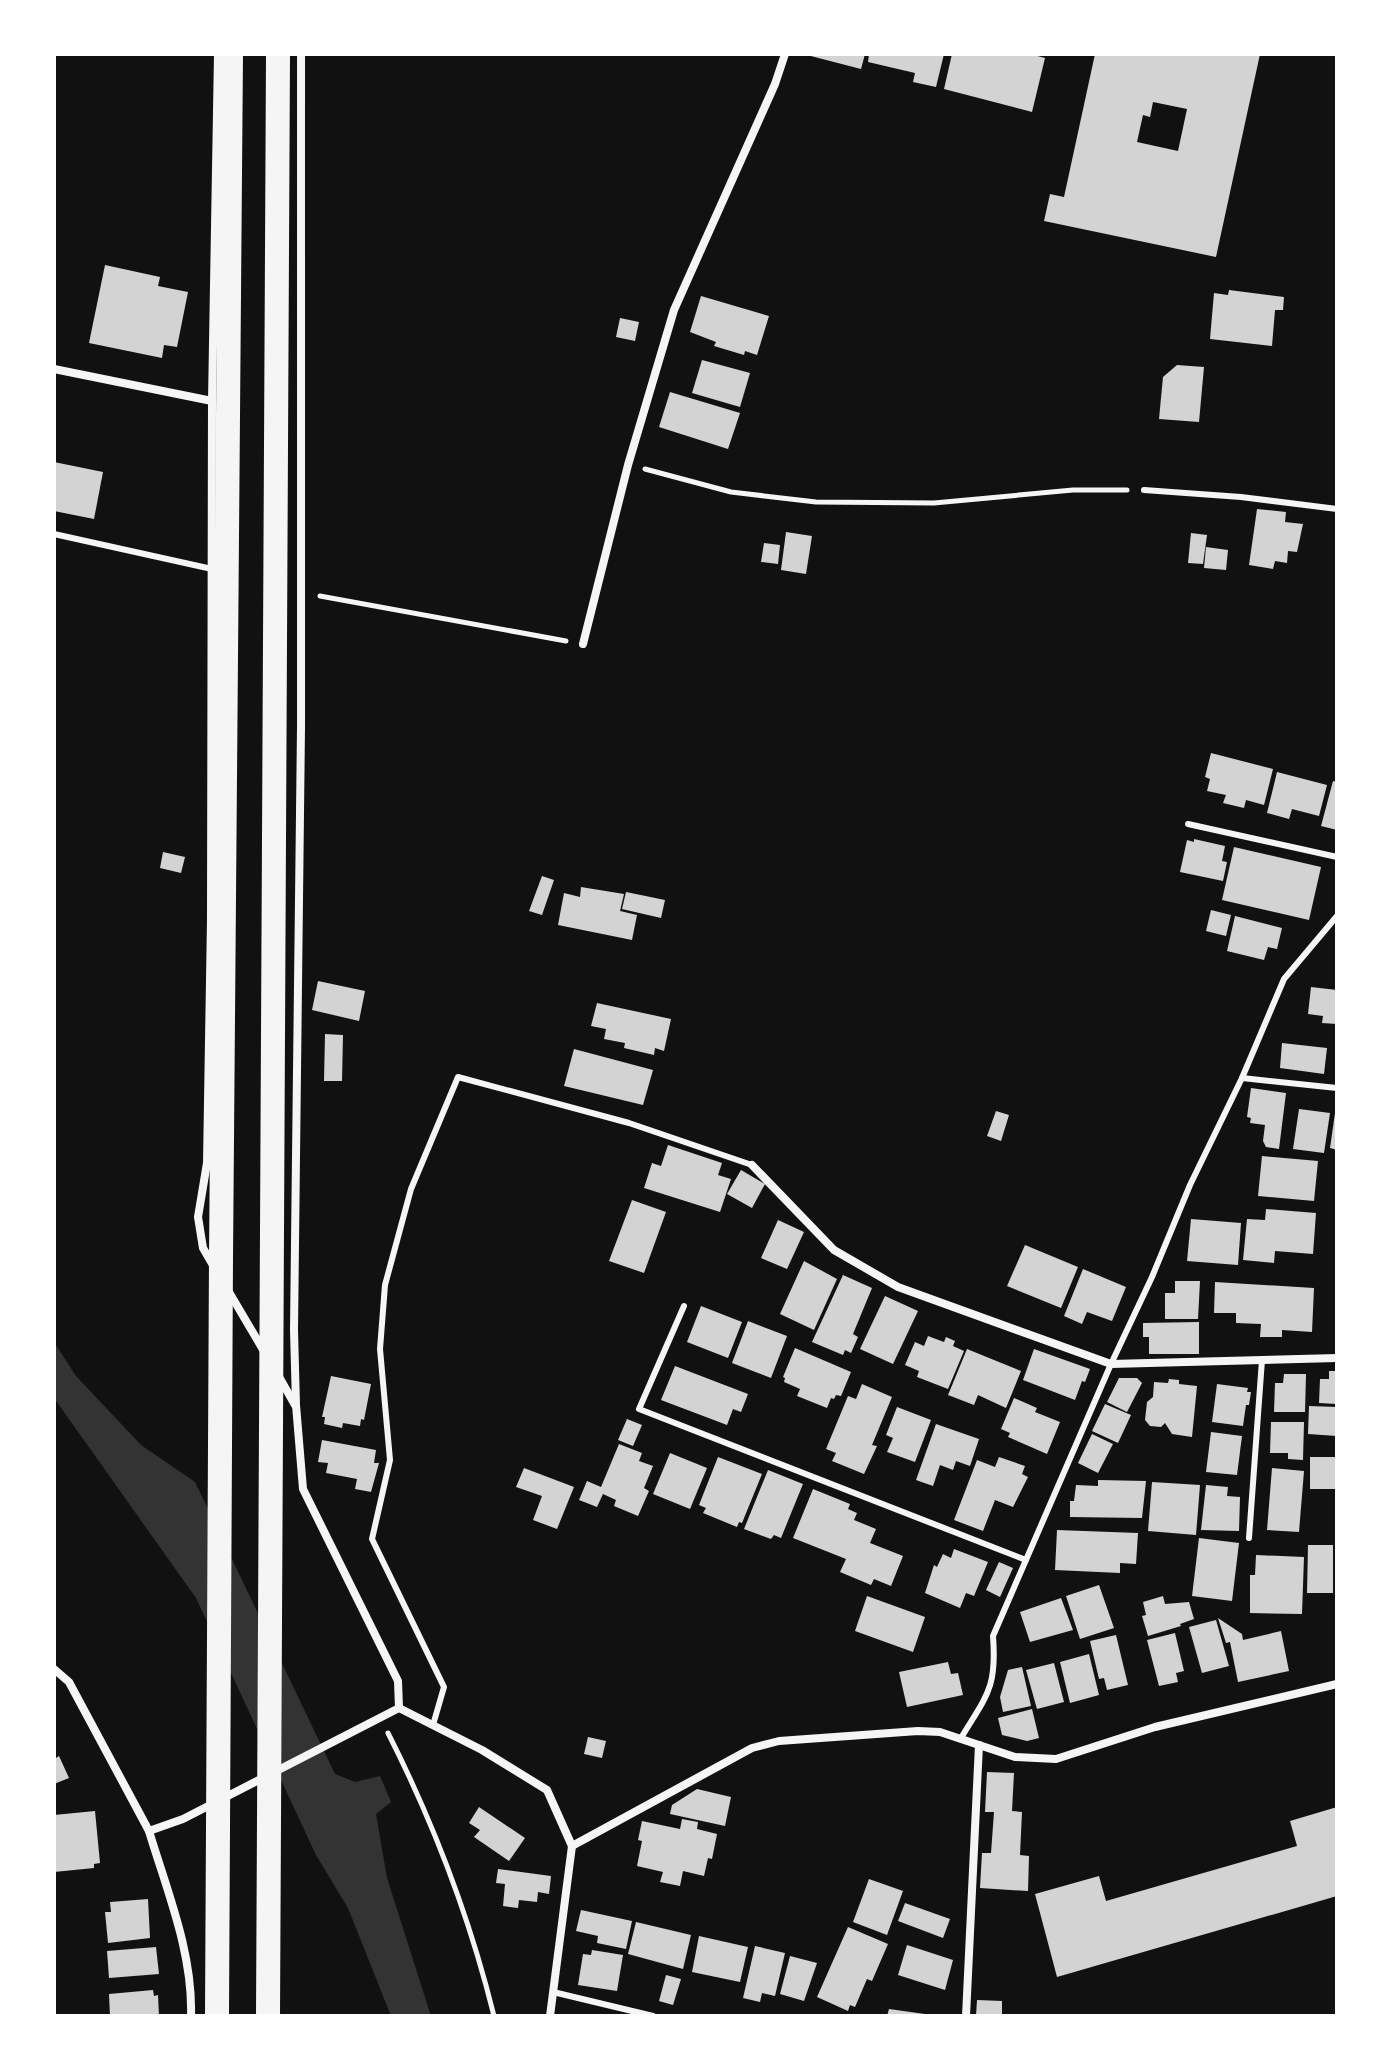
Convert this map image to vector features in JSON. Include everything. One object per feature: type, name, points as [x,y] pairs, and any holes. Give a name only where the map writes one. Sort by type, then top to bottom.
[{"type":"highway","points":[[217,2016],[231,54]]},
{"type":"highway","points":[[268,2016],[278,54]]},
{"type":"street","points":[[218,54],[212,401],[207,1163],[198,1217],[203,1248],[296,1405]]},
{"type":"street","points":[[301,54],[301,727],[294,1330],[296,1405],[303,1489],[398,1681],[399,1708]]},
{"type":"street","points":[[583,644],[628,465],[674,310],[775,84],[785,54]]},
{"type":"street","points":[[54,369],[212,401]]},
{"type":"street","points":[[752,1165],[834,1250],[898,1287],[1111,1364],[1337,1358]]},
{"type":"street","points":[[54,1669],[69,1682],[149,1831],[183,1941],[192,1989],[191,2016]]},
{"type":"street","points":[[572,1846],[752,1748],[779,1741],[940,1732],[1015,1757],[1056,1759],[1155,1727],[1337,1684]]},
{"type":"street","points":[[399,1708],[482,1750],[547,1790],[572,1846],[550,2016]]},
{"type":"street","points":[[149,1831],[183,1819],[399,1708]]},
{"type":"street","points":[[966,2016],[979,1745]]},
{"type":"lane","points":[[1144,490],[1241,497],[1337,509]]},
{"type":"lane","points":[[54,534],[212,569]]},
{"type":"lane","points":[[1188,824],[1337,857]]},
{"type":"lane","points":[[961,1738],[992,1686],[995,1664],[993,1636],[1190,1185],[1242,1078],[1284,979],[1337,916]]},
{"type":"lane","points":[[433,1725],[444,1687],[372,1539],[390,1460],[380,1349],[385,1285],[411,1189],[458,1077],[629,1123],[752,1165]]},
{"type":"lane","points":[[1242,1078],[1337,1088]]},
{"type":"lane","points":[[684,1306],[639,1409],[1026,1560]]},
{"type":"lane","points":[[1249,1538],[1262,1360]]},
{"type":"lane","points":[[553,1992],[653,2016]]},
{"type":"path","points":[[628,465],[731,492],[816,502],[934,503],[1073,490],[1144,490]]},
{"type":"path","points":[[300,593],[583,644]]},
{"type":"path","points":[[381,1719],[411,1778],[450,1875],[483,1972],[494,2016]]},
{"type":"shaded area","points":[[54,1342],[76,1376],[141,1445],[195,1482],[335,1774],[355,1782],[380,1776],[391,1802],[376,1814],[387,1878],[431,2016],[391,2016],[348,1908],[316,1855],[196,1598],[54,1398]]},
{"type":"building","points":[[803,54],[865,54],[861,69]]},
{"type":"building","points":[[869,54],[944,54],[936,87],[913,82],[915,73],[868,62]]},
{"type":"building","points":[[952,54],[1030,54],[1045,58],[1032,112],[944,89]]},
{"type":"building","points":[[1095,54],[1260,54],[1216,257],[1044,221],[1050,194],[1064,197]],"holes":[[[1153,102],[1187,109],[1178,151],[1137,142],[1143,115],[1150,117]]]},
{"type":"building","points":[[105,265],[160,277],[158,286],[188,292],[177,347],[164,345],[162,358],[89,343]]},
{"type":"building","points":[[1229,290],[1284,297],[1283,310],[1275,310],[1272,346],[1210,339],[1214,293],[1228,295]]},
{"type":"building","points":[[701,296],[769,316],[757,355],[745,351],[744,355],[714,346],[716,342],[690,332]]},
{"type":"building","points":[[620,318],[639,322],[635,341],[616,337]]},
{"type":"building","points":[[702,360],[750,373],[740,407],[692,393]]},
{"type":"building","points":[[1177,365],[1204,367],[1199,422],[1159,419],[1163,377]]},
{"type":"building","points":[[670,392],[740,413],[728,449],[659,427]]},
{"type":"building","points":[[54,462],[103,472],[94,519],[54,511]]},
{"type":"building","points":[[1257,509],[1286,512],[1285,522],[1303,524],[1297,552],[1288,551],[1287,563],[1275,561],[1273,569],[1249,565]]},
{"type":"building","points":[[786,532],[812,536],[806,574],[781,570]]},
{"type":"building","points":[[1191,533],[1207,535],[1203,564],[1188,563]]},
{"type":"building","points":[[764,543],[780,545],[778,564],[761,562]]},
{"type":"building","points":[[1206,547],[1228,550],[1226,570],[1204,568]]},
{"type":"building","points":[[1211,753],[1273,769],[1264,805],[1246,800],[1244,808],[1223,803],[1226,795],[1207,791],[1210,779],[1205,777]]},
{"type":"building","points":[[1277,772],[1327,785],[1319,816],[1292,809],[1289,819],[1267,813]]},
{"type":"building","points":[[1333,781],[1337,782],[1337,830],[1321,826]]},
{"type":"building","points":[[1194,839],[1225,846],[1222,861],[1227,862],[1223,881],[1180,872],[1187,840],[1194,842]]},
{"type":"building","points":[[1234,847],[1321,867],[1309,920],[1222,900]]},
{"type":"building","points":[[163,852],[185,857],[181,873],[160,868]]},
{"type":"building","points":[[542,876],[554,880],[542,915],[529,911]]},
{"type":"building","points":[[581,887],[624,894],[620,911],[637,915],[632,940],[558,925],[564,893],[580,897]]},
{"type":"building","points":[[626,892],[665,900],[661,918],[622,909]]},
{"type":"building","points":[[1211,910],[1231,915],[1226,936],[1206,931]]},
{"type":"building","points":[[1235,916],[1282,928],[1277,949],[1268,947],[1264,960],[1227,951]]},
{"type":"building","points":[[318,981],[365,991],[359,1021],[312,1010]]},
{"type":"building","points":[[1311,987],[1337,990],[1337,1024],[1322,1023],[1323,1016],[1308,1014]]},
{"type":"building","points":[[597,1003],[671,1019],[664,1051],[655,1048],[654,1055],[624,1048],[625,1043],[604,1039],[606,1029],[591,1026]]},
{"type":"building","points":[[325,1034],[343,1035],[342,1081],[324,1081]]},
{"type":"building","points":[[1282,1043],[1327,1048],[1324,1074],[1280,1068]]},
{"type":"building","points":[[574,1049],[653,1070],[643,1105],[564,1086]]},
{"type":"building","points":[[1251,1088],[1286,1093],[1279,1149],[1266,1147],[1263,1141],[1265,1125],[1250,1123],[1251,1118],[1247,1117]]},
{"type":"building","points":[[1299,1109],[1330,1113],[1324,1153],[1293,1149]]},
{"type":"building","points":[[996,1111],[1009,1115],[1001,1141],[987,1136]]},
{"type":"building","points":[[1337,1113],[1337,1150],[1330,1148]]},
{"type":"building","points":[[668,1145],[722,1163],[718,1175],[731,1179],[720,1212],[644,1188],[652,1163],[661,1166]]},
{"type":"building","points":[[1262,1156],[1318,1161],[1314,1201],[1258,1196]]},
{"type":"building","points":[[741,1170],[765,1184],[752,1208],[727,1194]]},
{"type":"building","points":[[632,1200],[666,1212],[644,1273],[609,1261]]},
{"type":"building","points":[[1266,1209],[1316,1213],[1313,1254],[1275,1251],[1274,1263],[1243,1260],[1247,1219],[1265,1220]]},
{"type":"building","points":[[1191,1219],[1241,1223],[1238,1265],[1187,1261]]},
{"type":"building","points":[[778,1220],[804,1232],[787,1269],[761,1258]]},
{"type":"building","points":[[1025,1245],[1078,1267],[1061,1308],[1007,1286]]},
{"type":"building","points":[[804,1261],[837,1279],[814,1330],[780,1314]]},
{"type":"building","points":[[1083,1269],[1126,1287],[1112,1321],[1087,1312],[1082,1324],[1064,1316]]},
{"type":"building","points":[[843,1275],[872,1288],[853,1334],[858,1337],[851,1353],[845,1350],[843,1355],[812,1342]]},
{"type":"building","points":[[1175,1281],[1200,1281],[1198,1319],[1165,1319],[1165,1293],[1175,1293]]},
{"type":"building","points":[[1215,1282],[1314,1288],[1312,1332],[1282,1330],[1282,1337],[1260,1337],[1261,1324],[1236,1323],[1236,1313],[1214,1313]]},
{"type":"building","points":[[885,1296],[918,1311],[893,1364],[860,1349]]},
{"type":"building","points":[[701,1306],[742,1322],[728,1358],[687,1342]]},
{"type":"building","points":[[748,1321],[787,1336],[771,1378],[732,1363]]},
{"type":"building","points":[[1199,1322],[1199,1354],[1149,1354],[1149,1337],[1143,1337],[1143,1323]]},
{"type":"building","points":[[928,1336],[944,1342],[946,1337],[955,1341],[953,1346],[964,1351],[948,1389],[917,1377],[919,1371],[905,1365],[915,1342],[924,1346]]},
{"type":"building","points":[[795,1348],[851,1372],[841,1396],[831,1398],[827,1408],[797,1396],[800,1389],[784,1382],[783,1377]]},
{"type":"building","points":[[967,1349],[1021,1371],[1006,1408],[978,1395],[974,1405],[948,1395]]},
{"type":"building","points":[[1034,1349],[1090,1369],[1075,1400],[1023,1380]]},
{"type":"building","points":[[675,1366],[748,1394],[741,1412],[733,1409],[727,1425],[661,1400]]},
{"type":"building","points":[[1329,1371],[1337,1371],[1337,1404],[1319,1403],[1320,1379],[1329,1379]]},
{"type":"building","points":[[1284,1374],[1306,1374],[1305,1412],[1274,1412],[1275,1383],[1283,1383]]},
{"type":"building","points":[[331,1376],[371,1384],[360,1426],[343,1423],[342,1428],[324,1424],[325,1417],[322,1417]]},
{"type":"building","points":[[1119,1378],[1137,1378],[1142,1383],[1127,1412],[1107,1402]]},
{"type":"building","points":[[1169,1379],[1179,1380],[1179,1384],[1197,1386],[1192,1437],[1172,1434],[1165,1423],[1161,1427],[1150,1426],[1145,1420],[1147,1402],[1153,1397],[1154,1382],[1168,1383]]},
{"type":"building","points":[[862,1384],[892,1397],[872,1445],[877,1446],[864,1474],[832,1461],[836,1453],[826,1449],[848,1396],[856,1399]]},
{"type":"building","points":[[1217,1384],[1248,1388],[1247,1392],[1251,1392],[1243,1426],[1212,1422]]},
{"type":"building","points":[[1014,1398],[1037,1408],[1035,1412],[1060,1422],[1047,1454],[1008,1437],[1010,1433],[1001,1429]]},
{"type":"building","points":[[1105,1404],[1131,1415],[1118,1443],[1092,1431]]},
{"type":"building","points":[[1309,1406],[1337,1407],[1337,1436],[1308,1434]]},
{"type":"building","points":[[897,1407],[931,1420],[915,1462],[887,1452],[893,1438],[886,1435]]},
{"type":"building","points":[[627,1419],[642,1425],[633,1446],[618,1440]]},
{"type":"building","points":[[1271,1422],[1304,1422],[1303,1460],[1288,1459],[1288,1453],[1270,1453]]},
{"type":"building","points":[[936,1424],[979,1439],[970,1466],[956,1461],[953,1470],[940,1465],[933,1486],[916,1480]]},
{"type":"building","points":[[1211,1432],[1242,1436],[1237,1475],[1206,1472]]},
{"type":"building","points":[[1092,1434],[1113,1444],[1098,1473],[1078,1463]]},
{"type":"building","points":[[322,1440],[376,1450],[374,1463],[379,1463],[371,1492],[355,1489],[357,1479],[326,1473],[328,1463],[318,1462]]},
{"type":"building","points":[[619,1444],[642,1453],[639,1461],[653,1466],[644,1488],[649,1491],[638,1516],[614,1506],[616,1500],[603,1494],[597,1507],[579,1500],[587,1481],[601,1487]]},
{"type":"building","points":[[670,1453],[707,1468],[690,1509],[653,1494]]},
{"type":"building","points":[[718,1457],[762,1474],[742,1523],[739,1522],[737,1527],[703,1513],[706,1508],[699,1505]]},
{"type":"building","points":[[999,1457],[1025,1466],[1022,1474],[1028,1477],[1013,1507],[995,1500],[983,1531],[954,1520],[977,1460],[995,1467]]},
{"type":"building","points":[[1310,1457],[1337,1457],[1337,1489],[1310,1489]]},
{"type":"building","points":[[524,1468],[574,1487],[557,1529],[533,1520],[542,1496],[516,1487]]},
{"type":"building","points":[[1272,1468],[1304,1471],[1299,1532],[1267,1530]]},
{"type":"building","points":[[768,1470],[803,1484],[781,1538],[774,1535],[771,1539],[744,1529]]},
{"type":"building","points":[[1098,1480],[1146,1481],[1142,1518],[1070,1517],[1070,1501],[1074,1501],[1076,1485],[1098,1486]]},
{"type":"building","points":[[1152,1482],[1200,1485],[1196,1535],[1148,1531]]},
{"type":"building","points":[[1206,1485],[1228,1487],[1227,1496],[1240,1497],[1239,1531],[1201,1530]]},
{"type":"building","points":[[813,1489],[850,1504],[848,1509],[857,1513],[854,1520],[876,1529],[870,1543],[903,1556],[891,1586],[874,1579],[871,1585],[840,1572],[846,1559],[793,1538]]},
{"type":"building","points":[[1057,1530],[1138,1533],[1136,1564],[1120,1563],[1120,1573],[1055,1570]]},
{"type":"building","points":[[1199,1538],[1239,1543],[1232,1601],[1192,1596]]},
{"type":"building","points":[[1308,1545],[1333,1545],[1333,1593],[1307,1593]]},
{"type":"building","points":[[954,1549],[988,1562],[974,1596],[966,1593],[960,1608],[925,1593],[934,1565],[937,1567],[943,1554],[951,1558]]},
{"type":"building","points":[[1256,1555],[1304,1557],[1302,1614],[1250,1613],[1250,1575],[1255,1575]]},
{"type":"building","points":[[999,1562],[1013,1568],[1000,1597],[986,1590]]},
{"type":"building","points":[[1099,1585],[1114,1628],[1080,1639],[1066,1596]]},
{"type":"building","points":[[867,1596],[925,1617],[913,1652],[855,1631]]},
{"type":"building","points":[[1163,1596],[1165,1604],[1189,1602],[1194,1619],[1148,1636],[1142,1616],[1146,1615],[1143,1602]]},
{"type":"building","points":[[1061,1598],[1073,1630],[1030,1642],[1020,1612]]},
{"type":"building","points":[[1218,1618],[1242,1634],[1243,1640],[1281,1631],[1289,1671],[1238,1682],[1230,1642],[1226,1643]]},
{"type":"building","points":[[1216,1620],[1229,1666],[1202,1673],[1189,1627]]},
{"type":"building","points":[[1175,1633],[1184,1671],[1176,1673],[1178,1682],[1159,1686],[1147,1640]]},
{"type":"building","points":[[1116,1635],[1128,1685],[1107,1690],[1104,1678],[1099,1679],[1090,1641]]},
{"type":"building","points":[[1089,1654],[1099,1695],[1070,1703],[1060,1662]]},
{"type":"building","points":[[948,1662],[951,1674],[958,1673],[963,1695],[907,1707],[899,1672]]},
{"type":"building","points":[[1054,1663],[1064,1702],[1037,1709],[1026,1670]]},
{"type":"building","points":[[1022,1667],[1031,1706],[1003,1712],[1000,1697],[1008,1670]]},
{"type":"building","points":[[1032,1709],[1039,1738],[1027,1741],[1002,1735],[998,1718]]},
{"type":"building","points":[[588,1737],[606,1741],[602,1758],[584,1754]]},
{"type":"building","points":[[54,1753],[56,1758],[59,1756],[69,1778],[54,1784]]},
{"type":"building","points":[[987,1772],[1014,1773],[1012,1811],[1022,1812],[1020,1855],[1029,1856],[1028,1891],[980,1888],[982,1853],[991,1853],[994,1812],[985,1812]]},
{"type":"building","points":[[697,1789],[731,1797],[725,1826],[670,1814],[672,1805]]},
{"type":"building","points":[[479,1807],[525,1838],[509,1861],[474,1837],[480,1830],[469,1823]]},
{"type":"building","points":[[1337,1807],[1337,1896],[1057,1977],[1035,1894],[1099,1876],[1106,1901],[1297,1846],[1290,1821]]},
{"type":"building","points":[[95,1811],[100,1863],[94,1864],[94,1868],[54,1872],[54,1815]]},
{"type":"building","points":[[682,1819],[698,1822],[697,1829],[717,1834],[712,1859],[708,1858],[704,1876],[683,1871],[680,1886],[660,1882],[663,1872],[637,1866],[642,1821],[680,1829]]},
{"type":"building","points":[[498,1869],[551,1876],[549,1894],[538,1892],[537,1902],[519,1900],[518,1908],[503,1906],[505,1884],[496,1883]]},
{"type":"building","points":[[869,1879],[903,1891],[887,1935],[853,1922]]},
{"type":"building","points":[[148,1899],[150,1938],[108,1943],[105,1912],[111,1912],[110,1902]]},
{"type":"building","points":[[905,1903],[950,1919],[943,1938],[898,1921]]},
{"type":"building","points":[[581,1910],[632,1921],[626,1949],[597,1943],[598,1936],[576,1931]]},
{"type":"building","points":[[636,1922],[691,1935],[683,1969],[628,1954]]},
{"type":"building","points":[[848,1927],[888,1944],[872,1981],[867,1979],[855,2007],[850,2005],[848,2011],[817,1997]]},
{"type":"building","points":[[699,1936],[748,1947],[740,1982],[692,1972]]},
{"type":"building","points":[[907,1945],[953,1960],[945,1990],[898,1975]]},
{"type":"building","points":[[755,1946],[785,1953],[775,1996],[762,1993],[760,2002],[743,1998]]},
{"type":"building","points":[[156,1947],[159,1974],[109,1978],[107,1951]]},
{"type":"building","points":[[592,1950],[623,1955],[617,1991],[578,1985],[583,1954],[591,1955]]},
{"type":"building","points":[[790,1956],[817,1963],[804,2001],[780,1994]]},
{"type":"building","points":[[666,1975],[681,1979],[673,2005],[659,2001]]},
{"type":"building","points":[[153,1990],[154,1996],[158,1995],[159,2016],[110,2016],[109,1994]]},
{"type":"building","points":[[977,2000],[1002,2001],[1002,2016],[976,2016]]},
{"type":"building","points":[[889,2009],[925,2014],[887,2016]]}]
